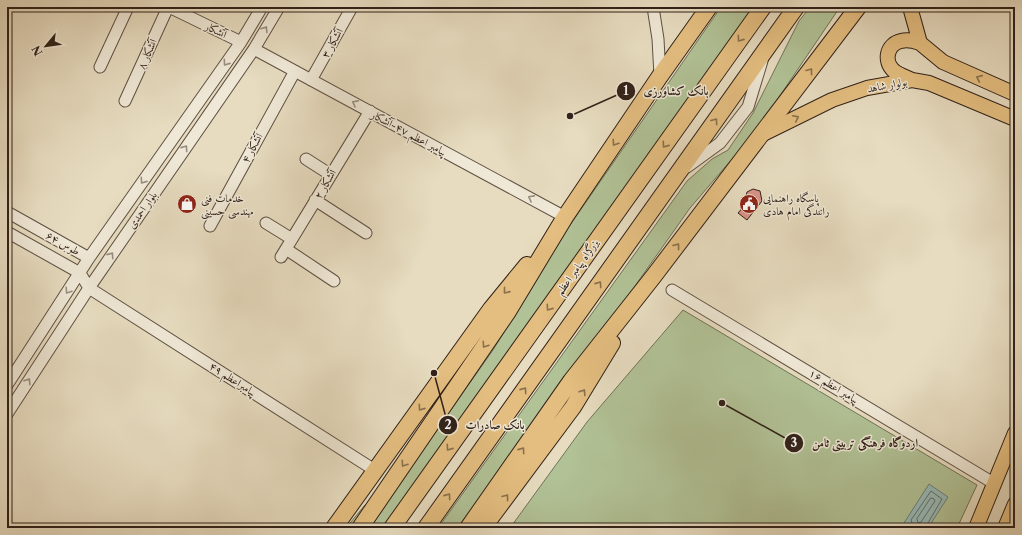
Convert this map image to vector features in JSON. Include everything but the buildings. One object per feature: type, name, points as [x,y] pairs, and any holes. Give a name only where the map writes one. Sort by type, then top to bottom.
[{"type":"highway","points":[[360,528],[507,313],[565,217],[660,76],[709,7]]},
{"type":"highway","name":"بزرگراه پیامبر اعظم","points":[[392,528],[763,7]]},
{"type":"highway","points":[[426,528],[796,7]]},
{"type":"highway","points":[[468,528],[571,381],[653,277],[858,7]]},
{"type":"highway","points":[[334,528],[491,309],[565,217]]},
{"type":"highway","points":[[483,528],[573,407],[653,277]]},
{"type":"main road","points":[[910,7],[920,43]]},
{"type":"main road","points":[[912,80],[894,71],[888,60],[890,47],[901,40],[920,43],[943,62],[1015,94]]},
{"type":"main road","name":"بولوار شاهد","points":[[761,135],[832,100],[867,88],[912,80],[929,83],[1015,119]]},
{"type":"main road","points":[[976,528],[1015,433]]},
{"type":"main road","points":[[1005,528],[1015,504]]},
{"type":"street","points":[[100,67],[128,7]]},
{"type":"street","name":"آتشکار","points":[[169,7],[183,10],[241,42]]},
{"type":"street","name":"آتشکار ۸","points":[[125,101],[169,7]]},
{"type":"street","name":"بلوار احمدی","points":[[7,385],[90,258],[241,42],[262,7]]},
{"type":"street","name":"بلوار احمدی","points":[[7,414],[89,288],[254,49],[279,7]]},
{"type":"street","name":"آتشکار ۳","points":[[311,80],[352,7]]},
{"type":"street","points":[[653,7],[658,39],[660,76]]},
{"type":"street","name":"پیامبر اعظم ۴۷-آتشکار","points":[[254,49],[565,217]]},
{"type":"street","name":"آتشکار ۴","points":[[210,226],[294,71]]},
{"type":"street","name":"آتشکار ۲","points":[[334,281],[283,253],[370,111]]},
{"type":"street","points":[[306,159],[331,175]]},
{"type":"street","points":[[315,200],[366,233]]},
{"type":"street","name":"طوس ۶۴","points":[[7,212],[90,258],[89,288]]},
{"type":"street","points":[[266,223],[292,239]]},
{"type":"street","name":"طوس ۶۴","points":[[7,232],[80,273],[89,288]]},
{"type":"street","name":"پیامبراعظم ۴۹","points":[[89,288],[376,471]]},
{"type":"street","name":"پیامبر اعظم ۱۶","points":[[672,290],[994,484]]},
{"type":"green space","points":[[721,7],[753,7],[383,528],[346,528],[365,505],[381,509],[493,350],[568,228]]},
{"type":"green space","points":[[810,7],[840,7],[756,131],[690,208],[464,528],[438,528],[687,181],[712,159],[728,150],[753,113],[799,21]]},
{"type":"green space","points":[[683,310],[977,485],[957,528],[510,528],[587,422]]},
{"type":"water","points":[[929,484],[948,497],[928,528],[912,528],[904,523]]},
{"type":"place","name":"بانک کشاورزی","points":[[570,116]]},
{"type":"place","name":"خدمات فنی مهندسی حسینی","points":[[187,204]]},
{"type":"place","name":"پاسگاه راهنمایی رانندگی امام هادی","points":[[749,204]]},
{"type":"place","name":"بانک صادرات","points":[[434,373]]},
{"type":"place","name":"اردوگاه فرهنگی تربیتی ثامن","points":[[722,403]]}]
